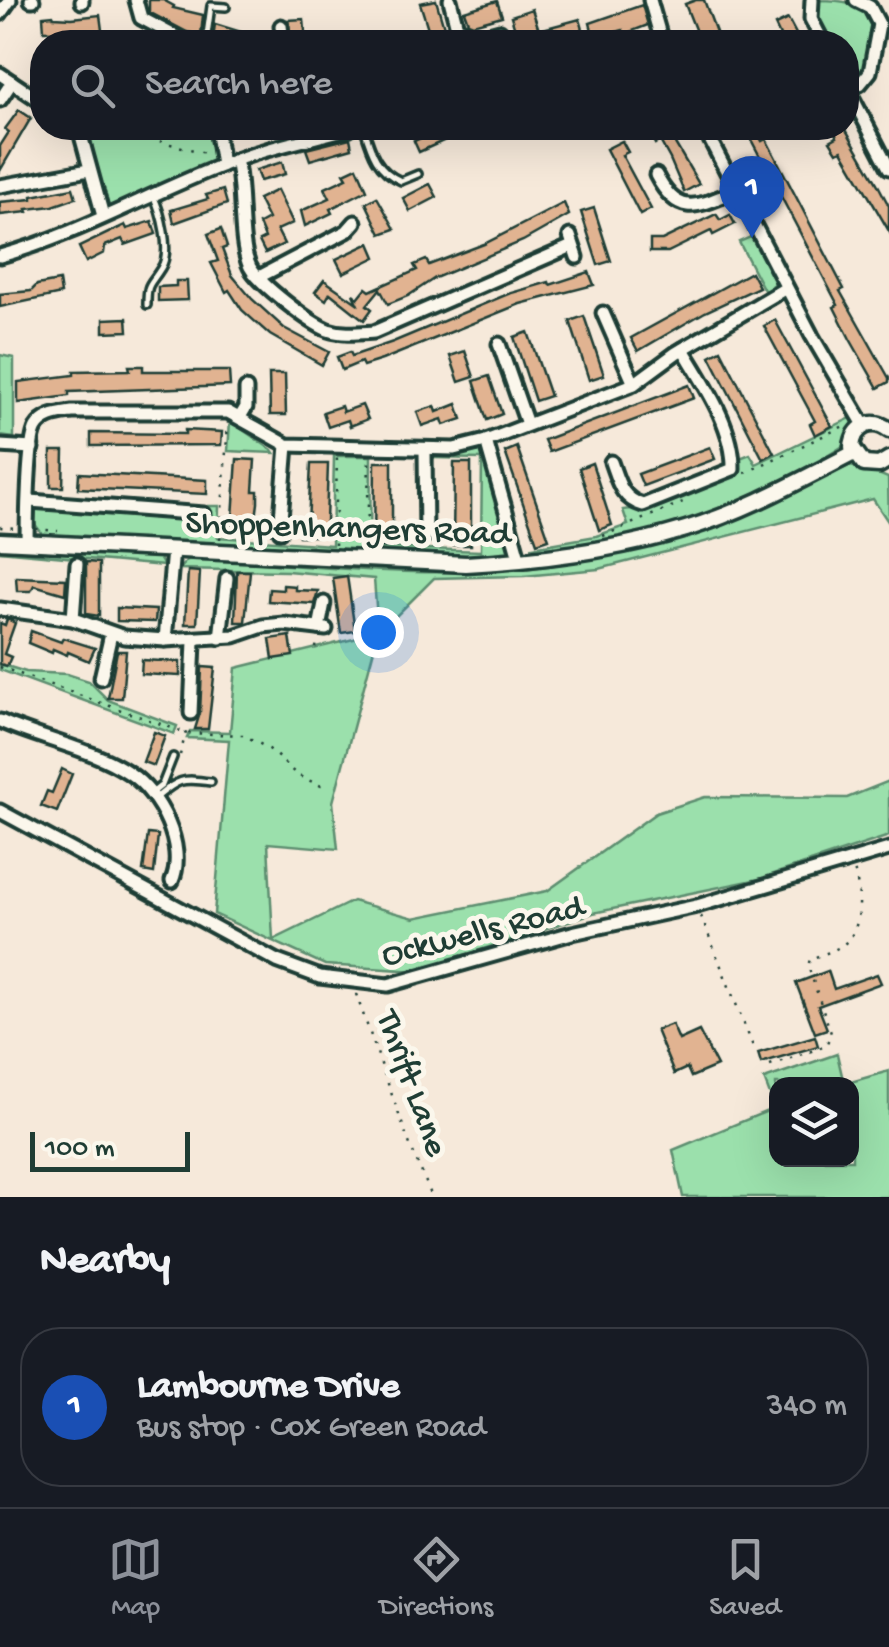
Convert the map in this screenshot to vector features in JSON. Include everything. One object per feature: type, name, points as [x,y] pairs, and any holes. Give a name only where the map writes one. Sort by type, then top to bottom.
[{"type":"street","points":[[0,14],[10,0]]},
{"type":"street","points":[[136,0],[141,18],[164,30]]},
{"type":"street","points":[[450,0],[457,27],[462,30]]},
{"type":"street","points":[[650,0],[659,30]]},
{"type":"street","points":[[812,0],[810,19],[816,30]]},
{"type":"street","points":[[856,0],[870,7],[879,24],[870,72],[859,84]]},
{"type":"street","points":[[281,26],[282,30]]},
{"type":"street","points":[[0,74],[30,94]]},
{"type":"street","points":[[0,100],[12,82]]},
{"type":"street","points":[[859,110],[889,168]]},
{"type":"street","points":[[82,140],[103,216]]},
{"type":"street","points":[[218,140],[222,165]]},
{"type":"street","points":[[0,256],[51,242],[222,165],[307,140]]},
{"type":"street","points":[[710,140],[786,288],[863,422]]},
{"type":"street","points":[[236,160],[249,266],[325,329],[374,332],[573,246]]},
{"type":"street","points":[[0,186],[89,170]]},
{"type":"street","points":[[656,175],[666,193],[679,204],[698,206],[735,192]]},
{"type":"street","points":[[259,277],[347,231],[355,222]]},
{"type":"street","points":[[28,536],[35,429],[50,416],[72,412],[234,414],[287,446],[454,449],[486,441],[634,384],[683,348],[786,288]]},
{"type":"street","points":[[603,313],[615,326],[634,384]]},
{"type":"street","points":[[499,344],[527,424]]},
{"type":"street","points":[[611,462],[621,490],[630,501],[643,504],[733,469],[734,455],[725,428],[683,348]]},
{"type":"street","points":[[234,414],[246,406],[246,388]]},
{"type":"street","points":[[863,422],[889,430]]},
{"type":"street","points":[[863,422],[855,434],[854,453],[864,464],[888,463]]},
{"type":"street","points":[[486,441],[520,561]]},
{"type":"street","points":[[0,446],[32,448]]},
{"type":"street","points":[[280,530],[287,446]]},
{"type":"street","points":[[425,450],[426,536]]},
{"type":"street","name":"Shoppenhangers Road","points":[[0,541],[28,536],[174,550],[466,564],[520,561],[602,550],[687,528],[763,500],[854,453]]},
{"type":"street","points":[[30,501],[195,516]]},
{"type":"street","points":[[165,640],[174,550]]},
{"type":"street","points":[[73,619],[77,564]]},
{"type":"street","points":[[220,638],[228,578]]},
{"type":"street","points":[[0,608],[73,619],[111,634],[194,641],[284,624],[322,628],[324,603]]},
{"type":"street","points":[[101,678],[111,634]]},
{"type":"street","points":[[191,712],[194,641]]},
{"type":"street","points":[[0,721],[132,774],[170,826],[179,875]]},
{"type":"street","name":"Ockwells Road","points":[[0,811],[276,961],[320,976],[388,986],[572,933],[696,906],[889,849]]},
{"type":"lane","points":[[208,30],[211,6],[226,7]]},
{"type":"lane","points":[[368,140],[377,164],[391,176],[402,180],[418,174]]},
{"type":"lane","points":[[146,305],[148,284],[164,262],[164,244],[152,195]]},
{"type":"lane","points":[[152,798],[174,757]]},
{"type":"lane","points":[[152,798],[186,779],[211,782]]},
{"type":"path","points":[[155,140],[209,154],[222,165]]},
{"type":"path","points":[[220,540],[234,414]]},
{"type":"path","points":[[738,476],[863,422]]},
{"type":"path","points":[[335,547],[338,448]]},
{"type":"path","points":[[367,550],[369,449]]},
{"type":"path","points":[[595,539],[686,501]]},
{"type":"path","points":[[0,527],[28,536],[66,531]]},
{"type":"path","points":[[0,667],[186,733],[244,735],[269,749],[297,775],[328,790]]},
{"type":"path","points":[[176,782],[191,712]]},
{"type":"path","points":[[770,1065],[826,1046],[831,1033],[808,966],[810,959],[844,945],[854,931],[860,888],[850,859]]},
{"type":"path","points":[[696,906],[754,1049]]},
{"type":"path","name":"Thrift Lane","points":[[352,983],[432,1197]]},
{"type":"green space","points":[[818,0],[834,0],[863,9],[874,21],[866,72],[860,77],[859,30],[824,30],[815,15]]},
{"type":"green space","points":[[91,140],[210,140],[215,164],[104,210]]},
{"type":"green space","points":[[755,235],[776,275],[771,291],[766,294],[739,242]]},
{"type":"green space","points":[[0,355],[14,358],[14,438],[0,436]]},
{"type":"green space","points":[[853,417],[853,429],[846,444],[781,484],[733,506],[597,544],[541,553],[533,547],[596,536],[628,525],[623,510],[653,505],[696,490],[738,472],[740,458],[750,454],[756,464]]},
{"type":"green space","points":[[230,421],[272,450],[274,453],[228,451]]},
{"type":"green space","points":[[475,450],[484,454],[489,464],[511,548],[506,556],[367,555],[44,536],[34,523],[35,508],[181,518],[185,529],[193,530],[198,521],[205,521],[208,506],[219,506],[218,537],[332,545],[334,456],[371,456],[370,547],[481,551],[482,459],[434,458]]},
{"type":"green space","points":[[849,466],[888,478],[889,523],[873,499],[599,569],[434,578],[378,634],[333,802],[338,849],[268,843],[273,940],[353,901],[414,918],[547,891],[656,813],[705,797],[847,798],[889,781],[889,836],[759,879],[593,913],[416,971],[325,965],[214,914],[229,740],[187,738],[190,731],[230,732],[236,668],[378,633],[374,579],[287,571],[179,569],[189,558],[404,572],[531,568],[615,554],[694,532]]},
{"type":"green space","points":[[0,547],[158,556],[164,566],[0,551]]},
{"type":"green space","points":[[0,664],[89,681],[108,700],[177,726],[174,734],[0,670]]},
{"type":"green space","points":[[837,1054],[842,1077],[770,1077]]},
{"type":"green space","points":[[889,1071],[889,1197],[683,1197],[673,1150],[769,1110],[769,1167],[859,1167],[859,1080]]},
{"type":"building","points":[[149,0],[163,0],[173,8],[203,15],[202,30],[183,30],[149,12]]},
{"type":"building","points":[[436,0],[445,30],[428,30],[420,3]]},
{"type":"building","points":[[704,0],[715,30],[695,30],[685,4]]},
{"type":"building","points":[[497,1],[502,16],[468,22],[464,11]]},
{"type":"building","points":[[642,5],[648,25],[635,30],[592,30],[590,23]]},
{"type":"building","points":[[532,9],[539,30],[515,30],[511,16]]},
{"type":"building","points":[[100,15],[102,30],[44,30],[43,16]]},
{"type":"building","points":[[304,19],[305,30],[290,30],[288,20]]},
{"type":"building","points":[[580,19],[583,30],[539,30]]},
{"type":"building","points":[[788,19],[793,30],[777,30],[775,25]]},
{"type":"building","points":[[19,110],[30,117],[0,171],[0,146],[9,132],[5,129]]},
{"type":"building","points":[[342,140],[350,140],[352,148],[310,160],[306,149]]},
{"type":"building","points":[[416,140],[445,140],[419,152]]},
{"type":"building","points":[[653,140],[673,140],[699,184],[684,192],[660,141],[655,144]]},
{"type":"building","points":[[751,140],[767,140],[889,382],[878,388],[834,307],[838,305]]},
{"type":"building","points":[[852,140],[889,206],[889,231],[842,150],[837,152],[830,141]]},
{"type":"building","points":[[622,141],[628,152],[622,155],[651,209],[640,215],[606,149]]},
{"type":"building","points":[[282,162],[285,174],[260,181],[256,170]]},
{"type":"building","points":[[357,167],[367,190],[305,226],[301,211],[330,198],[325,188],[347,178],[344,173]]},
{"type":"building","points":[[430,184],[437,197],[410,211],[403,198]]},
{"type":"building","points":[[73,188],[76,198],[27,209],[28,212],[0,215],[0,202],[32,199]]},
{"type":"building","points":[[223,190],[227,204],[174,223],[171,210],[208,199],[206,195]]},
{"type":"building","points":[[277,190],[293,223],[277,230],[284,244],[265,253],[259,241],[265,238],[259,224],[268,219],[258,199]]},
{"type":"building","points":[[377,197],[395,229],[381,234],[366,203]]},
{"type":"building","points":[[564,203],[569,215],[523,241],[435,278],[408,296],[388,304],[380,289],[367,305],[372,309],[364,320],[330,293],[326,300],[315,292],[324,280],[357,303],[353,294],[358,298],[366,288],[370,291],[417,270],[414,265],[426,260],[429,265],[484,244]]},
{"type":"building","points":[[594,208],[611,261],[598,265],[581,212]]},
{"type":"building","points":[[716,214],[720,220],[730,215],[735,224],[668,252],[650,252],[650,240],[662,240]]},
{"type":"building","points":[[152,221],[156,234],[125,245],[122,239],[105,246],[104,253],[86,262],[79,247],[125,225],[127,229]]},
{"type":"building","points":[[221,229],[227,247],[222,249],[232,275],[284,328],[329,352],[322,365],[270,335],[242,310],[229,290],[226,292],[211,263],[218,261],[208,234]]},
{"type":"building","points":[[370,243],[376,257],[343,273],[336,259]]},
{"type":"building","points":[[589,272],[594,285],[520,304],[382,360],[363,366],[361,362],[342,370],[337,357],[393,342],[508,294]]},
{"type":"building","points":[[751,272],[759,287],[705,312],[638,351],[631,338]]},
{"type":"building","points":[[59,281],[61,294],[0,307],[0,294],[31,291],[37,285]]},
{"type":"building","points":[[176,281],[187,281],[188,300],[158,301],[158,287],[176,286]]},
{"type":"building","points":[[584,316],[604,375],[589,380],[570,321]]},
{"type":"building","points":[[127,318],[128,331],[104,332],[104,319]]},
{"type":"building","points":[[775,320],[832,426],[815,435],[810,424],[815,421],[764,326]]},
{"type":"building","points":[[528,332],[550,396],[535,401],[514,337]]},
{"type":"building","points":[[721,350],[774,453],[763,459],[710,356]]},
{"type":"building","points":[[465,351],[474,377],[459,382],[450,356]]},
{"type":"building","points":[[129,366],[143,366],[143,371],[229,371],[230,386],[69,392],[69,396],[18,403],[18,382],[74,375],[74,371],[130,370]]},
{"type":"building","points":[[269,374],[285,374],[286,415],[270,415]]},
{"type":"building","points":[[489,376],[502,414],[487,420],[474,381]]},
{"type":"building","points":[[689,385],[694,398],[549,452],[544,440]]},
{"type":"building","points":[[457,404],[462,419],[444,425],[442,419],[422,426],[417,412],[435,406],[437,412]]},
{"type":"building","points":[[362,405],[368,419],[350,426],[348,420],[328,427],[323,412],[341,406],[343,412]]},
{"type":"building","points":[[185,430],[222,432],[221,445],[91,446],[91,433],[185,434]]},
{"type":"building","points":[[517,447],[549,539],[537,543],[505,452]]},
{"type":"building","points":[[710,447],[715,459],[643,486],[638,474]]},
{"type":"building","points":[[51,451],[64,451],[63,487],[51,487]]},
{"type":"building","points":[[237,459],[255,460],[253,491],[258,491],[258,503],[256,518],[250,517],[249,533],[232,532]]},
{"type":"building","points":[[375,462],[392,462],[392,547],[374,547]]},
{"type":"building","points":[[454,463],[471,463],[471,545],[453,545]]},
{"type":"building","points":[[592,463],[612,525],[599,530],[579,468]]},
{"type":"building","points":[[311,464],[328,464],[326,521],[319,528],[319,536],[299,536],[299,524],[308,524]]},
{"type":"building","points":[[79,473],[207,480],[207,494],[78,488]]},
{"type":"building","points":[[86,562],[99,563],[99,616],[86,614]]},
{"type":"building","points":[[188,571],[200,572],[197,624],[185,624]]},
{"type":"building","points":[[237,571],[250,571],[245,622],[235,622]]},
{"type":"building","points":[[347,576],[355,631],[341,633],[333,578]]},
{"type":"building","points":[[16,577],[66,579],[65,594],[34,585],[31,591],[17,591]]},
{"type":"building","points":[[283,585],[318,591],[314,604],[268,601],[269,589],[283,590]]},
{"type":"building","points":[[117,608],[156,610],[155,622],[117,621]]},
{"type":"building","points":[[7,619],[15,623],[4,654],[11,657],[7,666],[0,664],[0,623],[5,625]]},
{"type":"building","points":[[31,631],[95,648],[89,661],[68,652],[67,655],[53,649],[52,653],[28,643]]},
{"type":"building","points":[[290,636],[293,656],[273,659],[270,639]]},
{"type":"building","points":[[117,651],[126,651],[122,698],[108,698]]},
{"type":"building","points":[[142,660],[180,662],[180,676],[141,674]]},
{"type":"building","points":[[202,667],[215,668],[208,729],[195,729],[200,713]]},
{"type":"building","points":[[154,732],[165,736],[154,766],[143,762]]},
{"type":"building","points":[[62,769],[72,774],[57,812],[41,806],[47,791],[52,793]]},
{"type":"building","points":[[148,834],[158,835],[154,873],[143,871]]},
{"type":"building","points":[[828,971],[834,989],[877,974],[881,983],[818,1006],[827,1029],[815,1033],[796,983]]},
{"type":"building","points":[[672,1024],[679,1040],[699,1031],[717,1066],[691,1077],[687,1068],[674,1074],[656,1030]]},
{"type":"building","points":[[815,1036],[818,1046],[761,1063],[758,1053]]},
{"type":"place","name":"Lambourne Drive","points":[[752,238]]}]
